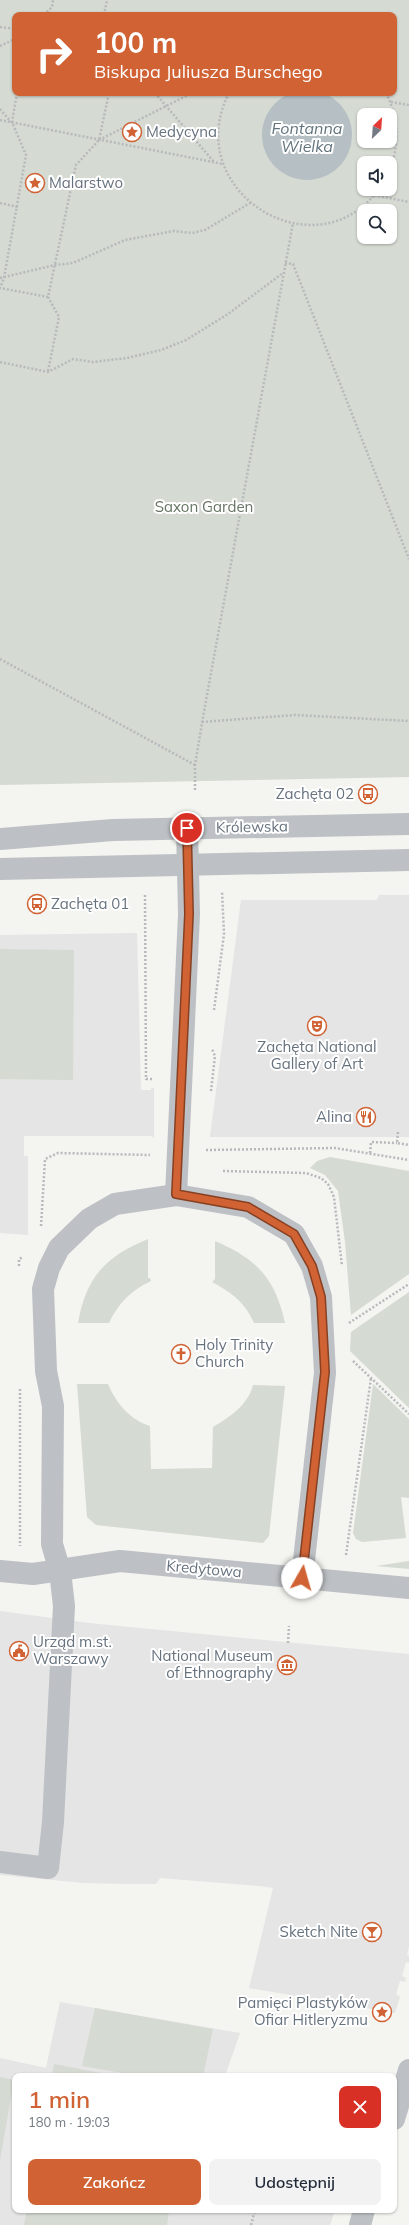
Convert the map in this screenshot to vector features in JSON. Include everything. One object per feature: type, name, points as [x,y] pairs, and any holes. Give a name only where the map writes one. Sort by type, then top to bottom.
[{"type":"street","name":"Królewska","points":[[0,839],[113,830],[409,824]]},
{"type":"street","points":[[176,1194],[189,914],[187,828]]},
{"type":"street","points":[[0,869],[409,860]]},
{"type":"street","points":[[0,1862],[48,1868],[53,1822],[64,1606],[60,1571],[52,1544],[53,1406],[46,1370],[44,1289],[49,1268],[59,1248],[89,1219],[115,1204],[176,1194],[248,1207],[294,1234],[312,1266],[321,1297],[325,1372],[302,1578]]},
{"type":"street","name":"Kredytowa","points":[[0,1571],[33,1574],[60,1571],[89,1564],[120,1561],[409,1588]]},
{"type":"street","points":[[397,2109],[409,2070]]},
{"type":"street","points":[[360,2225],[363,2213]]},
{"type":"path","points":[[47,12],[52,7],[53,0]]},
{"type":"path","points":[[105,12],[107,0]]},
{"type":"path","points":[[0,26],[12,28]]},
{"type":"path","points":[[0,46],[12,40]]},
{"type":"path","points":[[12,122],[16,96]]},
{"type":"path","points":[[99,140],[107,96]]},
{"type":"path","points":[[158,96],[214,162]]},
{"type":"path","points":[[48,372],[59,317],[48,298],[76,165],[99,140],[186,96]]},
{"type":"path","points":[[228,96],[220,117],[218,132],[223,164],[239,192],[250,203],[263,212],[292,223],[322,223],[337,220],[350,214],[373,196]]},
{"type":"path","points":[[388,96],[391,102],[396,121],[397,141],[393,156]]},
{"type":"path","points":[[391,102],[409,105]]},
{"type":"path","points":[[0,109],[12,122],[26,155],[18,207],[4,278],[0,288],[48,298]]},
{"type":"path","points":[[0,120],[223,164]]},
{"type":"path","points":[[379,196],[409,202]]},
{"type":"path","points":[[0,278],[55,265],[74,263],[125,240],[174,231],[192,233],[205,230],[250,203]]},
{"type":"path","points":[[0,204],[18,207]]},
{"type":"path","points":[[195,790],[195,765],[202,722],[292,223]]},
{"type":"path","points":[[285,263],[293,264],[409,559]]},
{"type":"path","points":[[0,362],[48,372],[73,359],[94,362],[127,358],[161,350],[186,340],[228,314],[283,273]]},
{"type":"path","points":[[0,659],[195,765]]},
{"type":"path","points":[[202,722],[295,715],[409,721]]},
{"type":"path","points":[[214,1012],[224,934],[222,887]]},
{"type":"path","points":[[209,1050],[210,1043]]},
{"type":"path","points":[[212,1083],[215,1056]]},
{"type":"path","points":[[397,1143],[398,1132]]},
{"type":"path","points":[[370,1154],[371,1142],[409,1145]]},
{"type":"path","points":[[205,1150],[335,1148],[409,1160]]},
{"type":"path","points":[[345,1326],[409,1284]]},
{"type":"path","points":[[350,1358],[409,1414]]},
{"type":"path","points":[[346,1558],[371,1378]]},
{"type":"path","points":[[288,1643],[289,1626]]},
{"type":"path","points":[[251,2225],[255,2213]]},
{"type":"shaded area","name":"Zachęta National Gallery of Art","points":[[379,895],[409,895],[409,1137],[210,1137],[241,900],[377,900]]},
{"type":"shaded area","points":[[137,933],[141,1090],[151,1090],[151,1088],[154,1088],[154,1138],[151,1136],[24,1136],[24,1156],[28,1156],[28,1235],[0,1233],[0,935]]},
{"type":"shaded area","points":[[0,1611],[89,1623],[409,1654],[409,1947],[407,1955],[409,1956],[409,1963],[406,1962],[402,1976],[406,1978],[405,1982],[400,1981],[396,1994],[400,1997],[395,2013],[249,1988],[273,1888],[160,1878],[156,1884],[130,1884],[84,1883],[0,1875]]},
{"type":"shaded area","points":[[60,2002],[240,2033],[226,2073],[12,2073],[12,2213],[334,2213],[330,2225],[0,2225],[0,2058],[46,2068]]},
{"type":"green space","name":"Saxon Garden","points":[[0,0],[409,0],[409,777],[0,785]]},
{"type":"green space","points":[[0,949],[74,950],[73,1080],[0,1079]]},
{"type":"green space","points":[[330,1157],[409,1171],[409,1274],[351,1315],[345,1242],[338,1191],[325,1175],[310,1168],[317,1161]]},
{"type":"green space","points":[[148,1239],[148,1278],[150,1278],[151,1281],[131,1293],[126,1298],[117,1309],[109,1323],[78,1323],[86,1293],[100,1270],[120,1253]]},
{"type":"green space","points":[[215,1241],[242,1255],[262,1272],[270,1282],[276,1294],[285,1323],[254,1323],[242,1303],[237,1298],[212,1282],[215,1279]]},
{"type":"green space","points":[[409,1292],[409,1408],[350,1351],[351,1332]]},
{"type":"green space","points":[[77,1384],[108,1384],[115,1398],[124,1410],[136,1420],[150,1426],[151,1469],[212,1468],[213,1427],[238,1410],[247,1399],[253,1385],[285,1386],[269,1536],[263,1543],[96,1525],[87,1517]]},
{"type":"green space","points":[[373,1384],[409,1419],[409,1498],[401,1497],[406,1538],[362,1542],[356,1539],[353,1533]]},
{"type":"green space","points":[[409,1561],[409,1569],[376,1566]]},
{"type":"green space","points":[[95,2008],[213,2029],[204,2073],[123,2073],[82,2066]]},
{"type":"green space","points":[[54,2064],[100,2073],[52,2073]]},
{"type":"green space","points":[[0,2077],[12,2080],[12,2091],[0,2160]]},
{"type":"green space","points":[[26,2213],[169,2213],[167,2225],[24,2225]]},
{"type":"water","name":"Fontanna Wielka","points":[[284,96],[330,96],[345,110],[351,126],[351,144],[345,160],[332,173],[324,177],[307,180],[290,177],[275,167],[265,152],[262,135],[265,118],[275,103]]},
{"type":"place","name":"Medycyna","points":[[132,132]]},
{"type":"place","name":"Malarstwo","points":[[35,183]]},
{"type":"place","name":"Zachęta 02","points":[[368,794]]},
{"type":"place","name":"Zachęta 01","points":[[37,904]]},
{"type":"place","name":"Zachęta National Gallery of Art","points":[[317,1026]]},
{"type":"place","name":"Alina","points":[[366,1117]]},
{"type":"place","name":"Holy Trinity Church","points":[[181,1354]]},
{"type":"place","name":"Urząd m.st. Warszawy","points":[[19,1651]]},
{"type":"place","name":"National Museum of Ethnography","points":[[287,1665]]},
{"type":"place","name":"Sketch Nite","points":[[372,1932]]},
{"type":"place","name":"Pamięci Plastyków Ofiar Hitleryzmu","points":[[382,2012]]},
{"type":"route","points":[[187,828],[189,914],[176,1194],[248,1207],[294,1234],[312,1266],[321,1297],[325,1372],[310,1518],[302,1578]]}]
